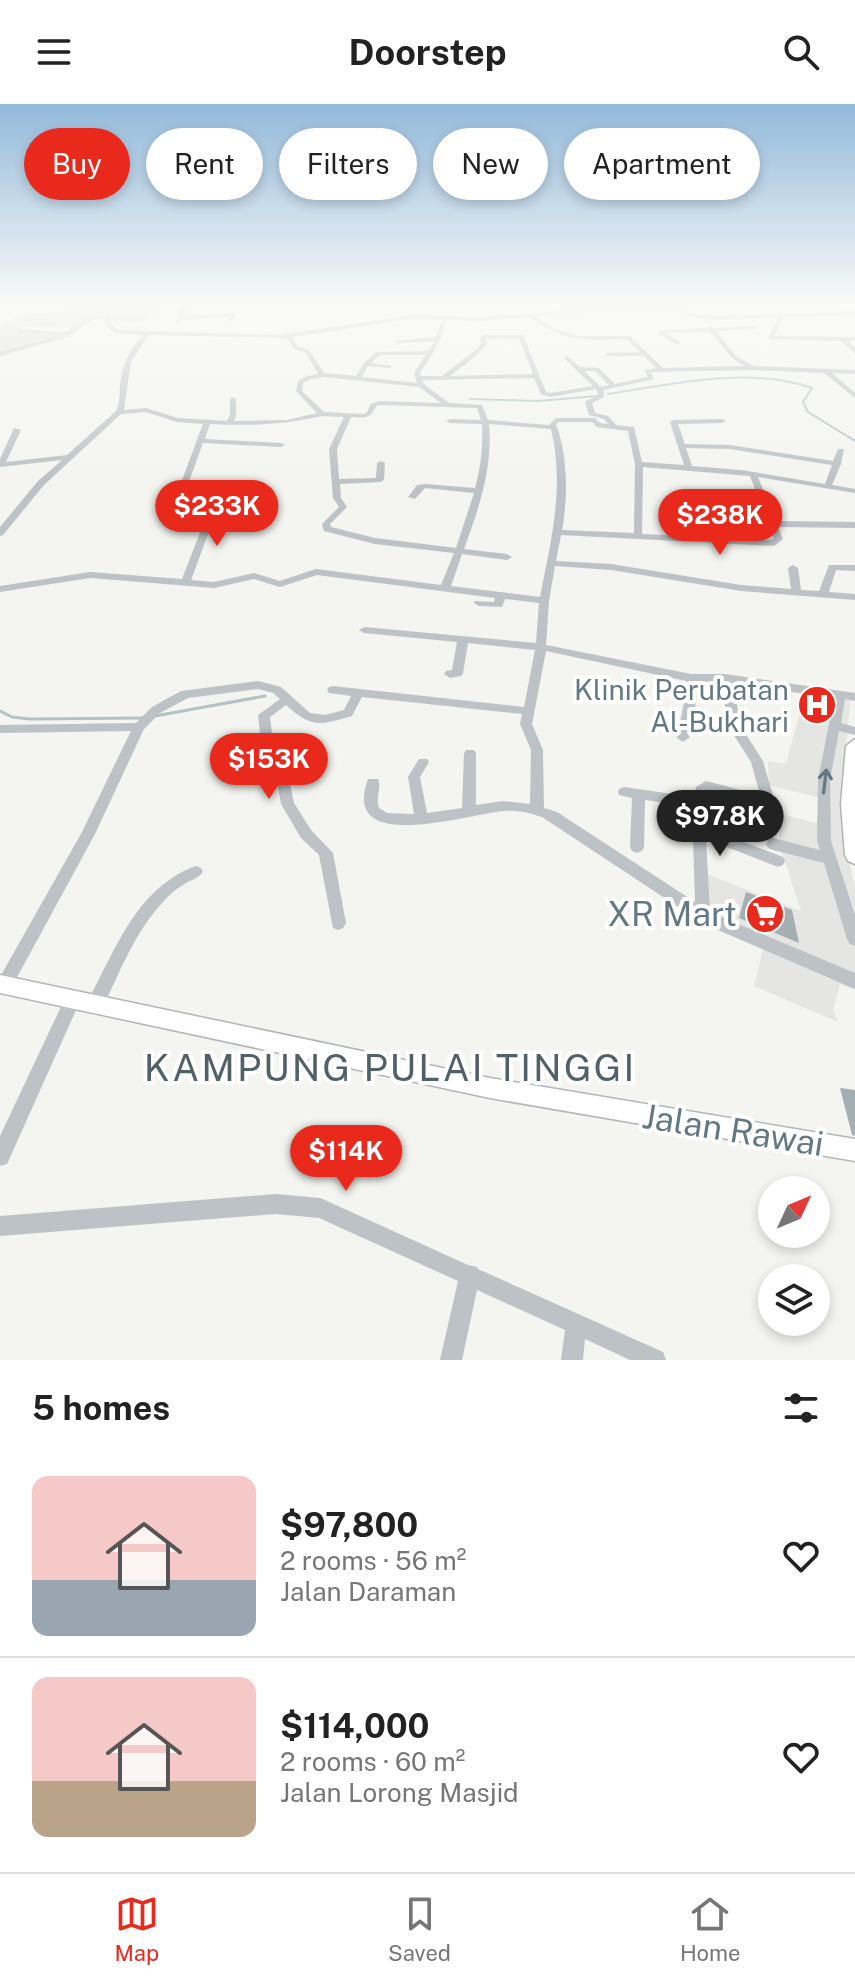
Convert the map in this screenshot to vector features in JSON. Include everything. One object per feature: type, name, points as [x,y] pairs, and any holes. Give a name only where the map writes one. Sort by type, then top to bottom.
[{"type":"highway","points":[[855,746],[851,804],[855,855]]},
{"type":"main road","name":"Jalan Rawai","points":[[2,985],[490,1088],[855,1150]]},
{"type":"street","points":[[0,533],[41,483],[119,412],[124,402],[127,364]]},
{"type":"street","points":[[315,364],[322,375]]},
{"type":"street","points":[[358,378],[366,364],[389,367]]},
{"type":"street","points":[[419,382],[419,367],[422,364]]},
{"type":"street","points":[[443,378],[458,364]]},
{"type":"street","points":[[531,364],[546,394],[652,378],[647,370],[661,369],[752,368],[855,372]]},
{"type":"street","points":[[573,364],[599,388],[602,396],[588,403],[592,415],[606,417],[612,425]]},
{"type":"street","points":[[655,364],[661,369]]},
{"type":"street","points":[[745,364],[752,368]]},
{"type":"street","points":[[578,369],[597,369],[614,386]]},
{"type":"street","points":[[825,370],[855,396]]},
{"type":"street","points":[[322,414],[299,391],[304,379],[322,375],[419,382],[443,378],[536,376]]},
{"type":"street","points":[[419,382],[446,403]]},
{"type":"street","points":[[229,424],[233,415],[233,399]]},
{"type":"street","points":[[119,412],[150,411],[177,420],[229,424],[287,422],[322,414],[367,415],[373,405],[379,403],[480,406],[488,445],[477,491],[445,588]]},
{"type":"street","points":[[349,415],[333,449],[337,498],[343,507],[326,524],[327,529],[375,541],[502,557],[492,571]]},
{"type":"street","points":[[552,426],[556,420],[587,418],[595,420],[597,425],[631,429],[639,464],[638,536]]},
{"type":"street","points":[[450,421],[552,426]]},
{"type":"street","points":[[689,468],[674,422],[722,421]]},
{"type":"street","points":[[185,583],[216,502],[181,498],[207,423]]},
{"type":"street","points":[[537,810],[537,750],[527,728],[542,647],[544,601],[558,532],[561,456],[552,426]]},
{"type":"street","points":[[17,430],[1,465],[69,457]]},
{"type":"street","points":[[200,441],[281,445]]},
{"type":"street","points":[[683,446],[730,447],[837,464]]},
{"type":"street","points":[[828,486],[841,451]]},
{"type":"street","points":[[337,482],[380,480],[383,478],[381,463]]},
{"type":"street","points":[[639,464],[753,474],[855,491]]},
{"type":"street","points":[[558,532],[774,543],[779,539],[753,474]]},
{"type":"street","points":[[412,497],[422,486],[477,491]]},
{"type":"street","points":[[773,524],[855,525]]},
{"type":"street","points":[[551,563],[611,567],[705,583],[855,597]]},
{"type":"street","points":[[823,594],[832,567],[855,568]]},
{"type":"street","points":[[793,568],[796,592]]},
{"type":"street","points":[[0,589],[90,575],[214,585],[254,576],[280,584],[316,572],[544,601]]},
{"type":"street","points":[[479,603],[498,605],[501,595]]},
{"type":"street","points":[[364,630],[542,647],[691,678],[725,678],[855,697]]},
{"type":"street","points":[[683,738],[692,692],[691,678]]},
{"type":"street","points":[[703,915],[698,803],[701,790],[706,786],[768,802],[757,761],[736,729],[725,678]]},
{"type":"street","points":[[2,985],[88,834],[139,727],[156,710],[185,694],[258,685],[268,686],[307,717],[325,719],[348,713],[358,693]]},
{"type":"street","points":[[333,690],[528,711]]},
{"type":"street","points":[[840,695],[824,780],[823,826],[827,858],[855,939]]},
{"type":"street","points":[[287,699],[264,715],[268,751],[281,769],[293,815],[326,853],[338,923]]},
{"type":"street","points":[[835,725],[855,731]]},
{"type":"street","points":[[0,729],[139,727]]},
{"type":"street","points":[[469,812],[470,753]]},
{"type":"street","points":[[421,818],[414,777],[423,762]]},
{"type":"street","points":[[373,782],[370,806],[378,815],[393,820],[504,806],[537,810],[568,826],[703,915],[855,981]]},
{"type":"street","points":[[637,847],[631,793],[698,803]]},
{"type":"street","points":[[700,831],[778,861]]},
{"type":"street","points":[[773,844],[827,858]]},
{"type":"street","points":[[96,1003],[155,898],[177,879],[196,872]]},
{"type":"street","points":[[0,1157],[73,999]]},
{"type":"street","points":[[0,1226],[276,1204],[307,1206],[335,1213],[655,1360]]},
{"type":"street","points":[[451,1360],[470,1274]]},
{"type":"street","points":[[572,1360],[576,1324]]},
{"type":"shaded area","points":[[806,689],[851,694],[841,797],[848,858],[855,887],[855,990],[840,984],[833,1010],[838,1022],[754,986],[763,949],[710,925],[707,874],[801,911],[779,843],[780,814],[822,824],[821,798],[769,785],[768,761],[786,764]]},
{"type":"building","name":"XR Mart","points":[[746,892],[792,910],[799,943],[739,918]]},
{"type":"building","points":[[840,1088],[855,1090],[855,1136],[852,1135]]},
{"type":"waterway","points":[[608,394],[710,379],[762,378],[788,382],[812,388],[803,402],[808,412],[855,441]]},
{"type":"waterway","points":[[470,399],[538,401],[597,396]]},
{"type":"waterway","points":[[155,716],[265,696]]},
{"type":"waterway","points":[[0,711],[12,717],[30,719],[143,718]]},
{"type":"place","name":"Klinik Perubatan Al-Bukhari","points":[[817,705]]},
{"type":"place","name":"XR Mart","points":[[765,914]]},
{"type":"district","name":"KAMPUNG PULAI TINGGI","points":[[390,1067]]}]
